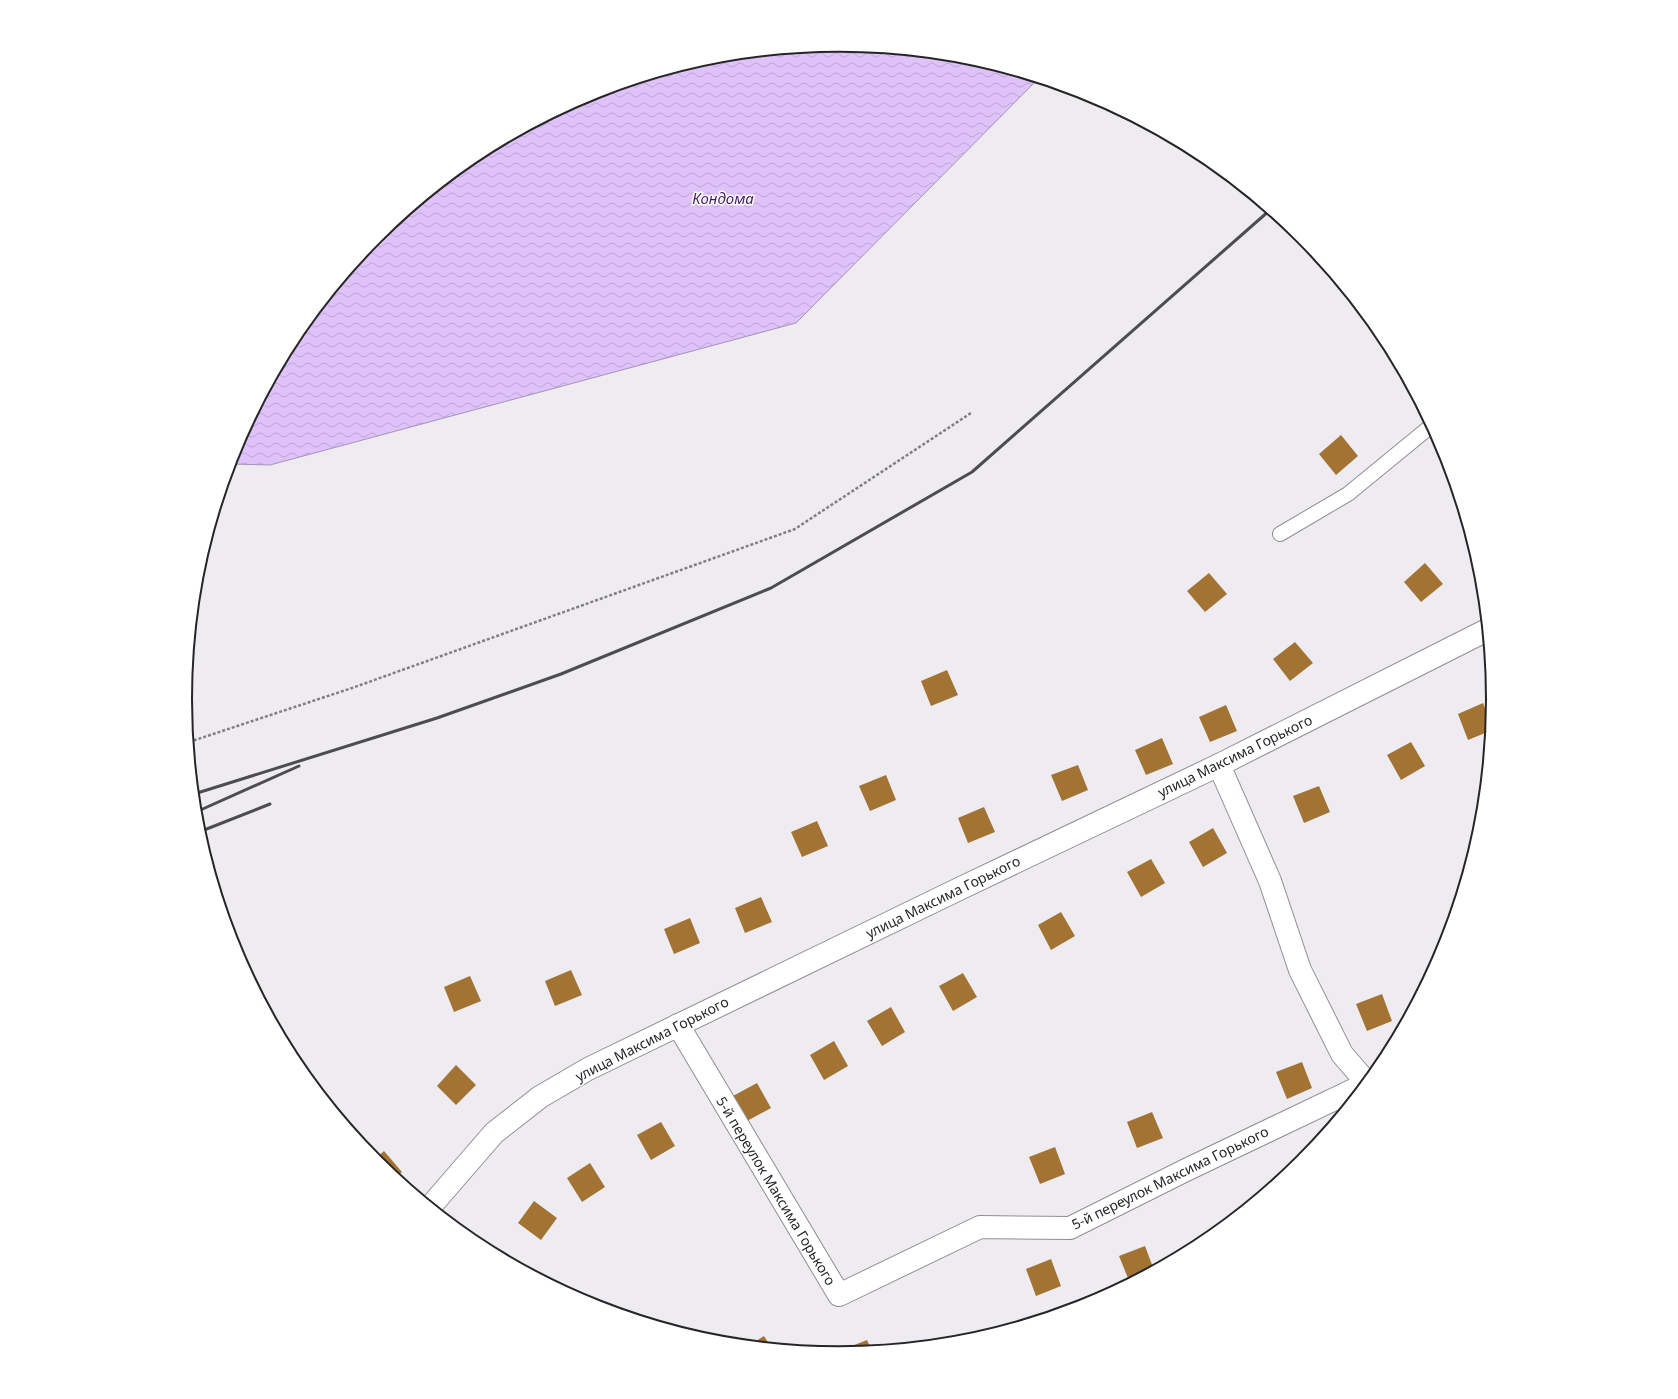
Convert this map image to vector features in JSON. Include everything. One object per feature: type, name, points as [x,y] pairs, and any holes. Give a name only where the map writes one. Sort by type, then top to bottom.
[{"type":"street","name":"улица Максима Горького","points":[[433,1203],[494,1133],[540,1097],[588,1069],[1219,765],[1483,632]]},
{"type":"street","name":"5-й переулок Максима Горького","points":[[1219,765],[1270,881],[1300,970],[1342,1054],[1363,1080]]},
{"type":"street","name":"5-й переулок Максима Горького","points":[[678,1025],[839,1295],[980,1228],[1070,1228],[1186,1170],[1357,1088]]},
{"type":"lane","points":[[1280,534],[1348,494],[1427,430]]},
{"type":"path","points":[[193,741],[352,688],[795,529],[971,413]]},
{"type":"water","name":"Кондома","points":[[797,53],[881,53],[924,58],[965,64],[1035,82],[796,323],[270,465],[236,464],[258,413],[278,376],[325,305],[381,242],[412,213],[445,186],[479,161],[515,139],[553,119],[591,101],[631,86],[671,74],[713,64]]},
{"type":"building","points":[[1341,435],[1358,456],[1336,475],[1319,454]]},
{"type":"building","points":[[1425,563],[1443,584],[1421,602],[1404,582]]},
{"type":"building","points":[[1209,573],[1227,594],[1205,612],[1187,591]]},
{"type":"building","points":[[1295,642],[1313,663],[1290,681],[1273,659]]},
{"type":"building","points":[[947,670],[958,695],[931,706],[921,681]]},
{"type":"building","points":[[1483,703],[1486,710],[1485,733],[1468,740],[1458,714]]},
{"type":"building","points":[[1226,705],[1237,731],[1210,742],[1199,717]]},
{"type":"building","points":[[1162,738],[1173,764],[1146,775],[1135,750]]},
{"type":"building","points":[[1411,742],[1425,766],[1401,780],[1387,755]]},
{"type":"building","points":[[1078,765],[1088,790],[1062,801],[1051,775]]},
{"type":"building","points":[[886,775],[896,800],[870,811],[859,786]]},
{"type":"building","points":[[1319,786],[1330,812],[1304,823],[1293,796]]},
{"type":"building","points":[[984,807],[995,832],[968,843],[958,818]]},
{"type":"building","points":[[817,821],[828,846],[802,857],[791,832]]},
{"type":"building","points":[[1213,828],[1227,853],[1203,867],[1189,842]]},
{"type":"building","points":[[1151,859],[1165,883],[1141,897],[1127,872]]},
{"type":"building","points":[[761,897],[772,922],[745,933],[735,908]]},
{"type":"building","points":[[1061,912],[1075,936],[1051,950],[1038,925]]},
{"type":"building","points":[[690,918],[700,943],[674,954],[664,929]]},
{"type":"building","points":[[571,970],[582,995],[555,1006],[545,981]]},
{"type":"building","points":[[963,973],[977,997],[953,1011],[939,986]]},
{"type":"building","points":[[470,976],[481,1001],[454,1012],[444,987]]},
{"type":"building","points":[[1382,994],[1392,1021],[1367,1031],[1356,1004]]},
{"type":"building","points":[[891,1007],[905,1032],[882,1046],[867,1021]]},
{"type":"building","points":[[834,1041],[848,1066],[824,1080],[810,1055]]},
{"type":"building","points":[[1302,1062],[1312,1088],[1287,1099],[1276,1072]]},
{"type":"building","points":[[456,1065],[476,1085],[456,1105],[437,1086]]},
{"type":"building","points":[[757,1083],[771,1108],[747,1121],[733,1096]]},
{"type":"building","points":[[1152,1112],[1163,1138],[1137,1148],[1127,1122]]},
{"type":"building","points":[[661,1122],[675,1146],[651,1160],[637,1135]]},
{"type":"building","points":[[1055,1147],[1065,1174],[1040,1184],[1029,1157]]},
{"type":"building","points":[[384,1151],[402,1172],[399,1174],[379,1155]]},
{"type":"building","points":[[590,1163],[605,1187],[582,1202],[567,1178]]},
{"type":"building","points":[[534,1201],[557,1218],[541,1240],[518,1223]]},
{"type":"building","points":[[1145,1246],[1152,1266],[1128,1278],[1119,1256]]},
{"type":"building","points":[[1051,1259],[1061,1286],[1036,1296],[1026,1269]]},
{"type":"building","points":[[764,1336],[768,1343],[756,1341]]},
{"type":"building","points":[[867,1340],[870,1346],[850,1347]]},
{"type":"railway","points":[[198,793],[437,718],[561,674],[771,588],[972,472],[1266,213]]},
{"type":"railway","points":[[201,810],[299,766]]},
{"type":"railway","points":[[205,830],[270,804]]}]
